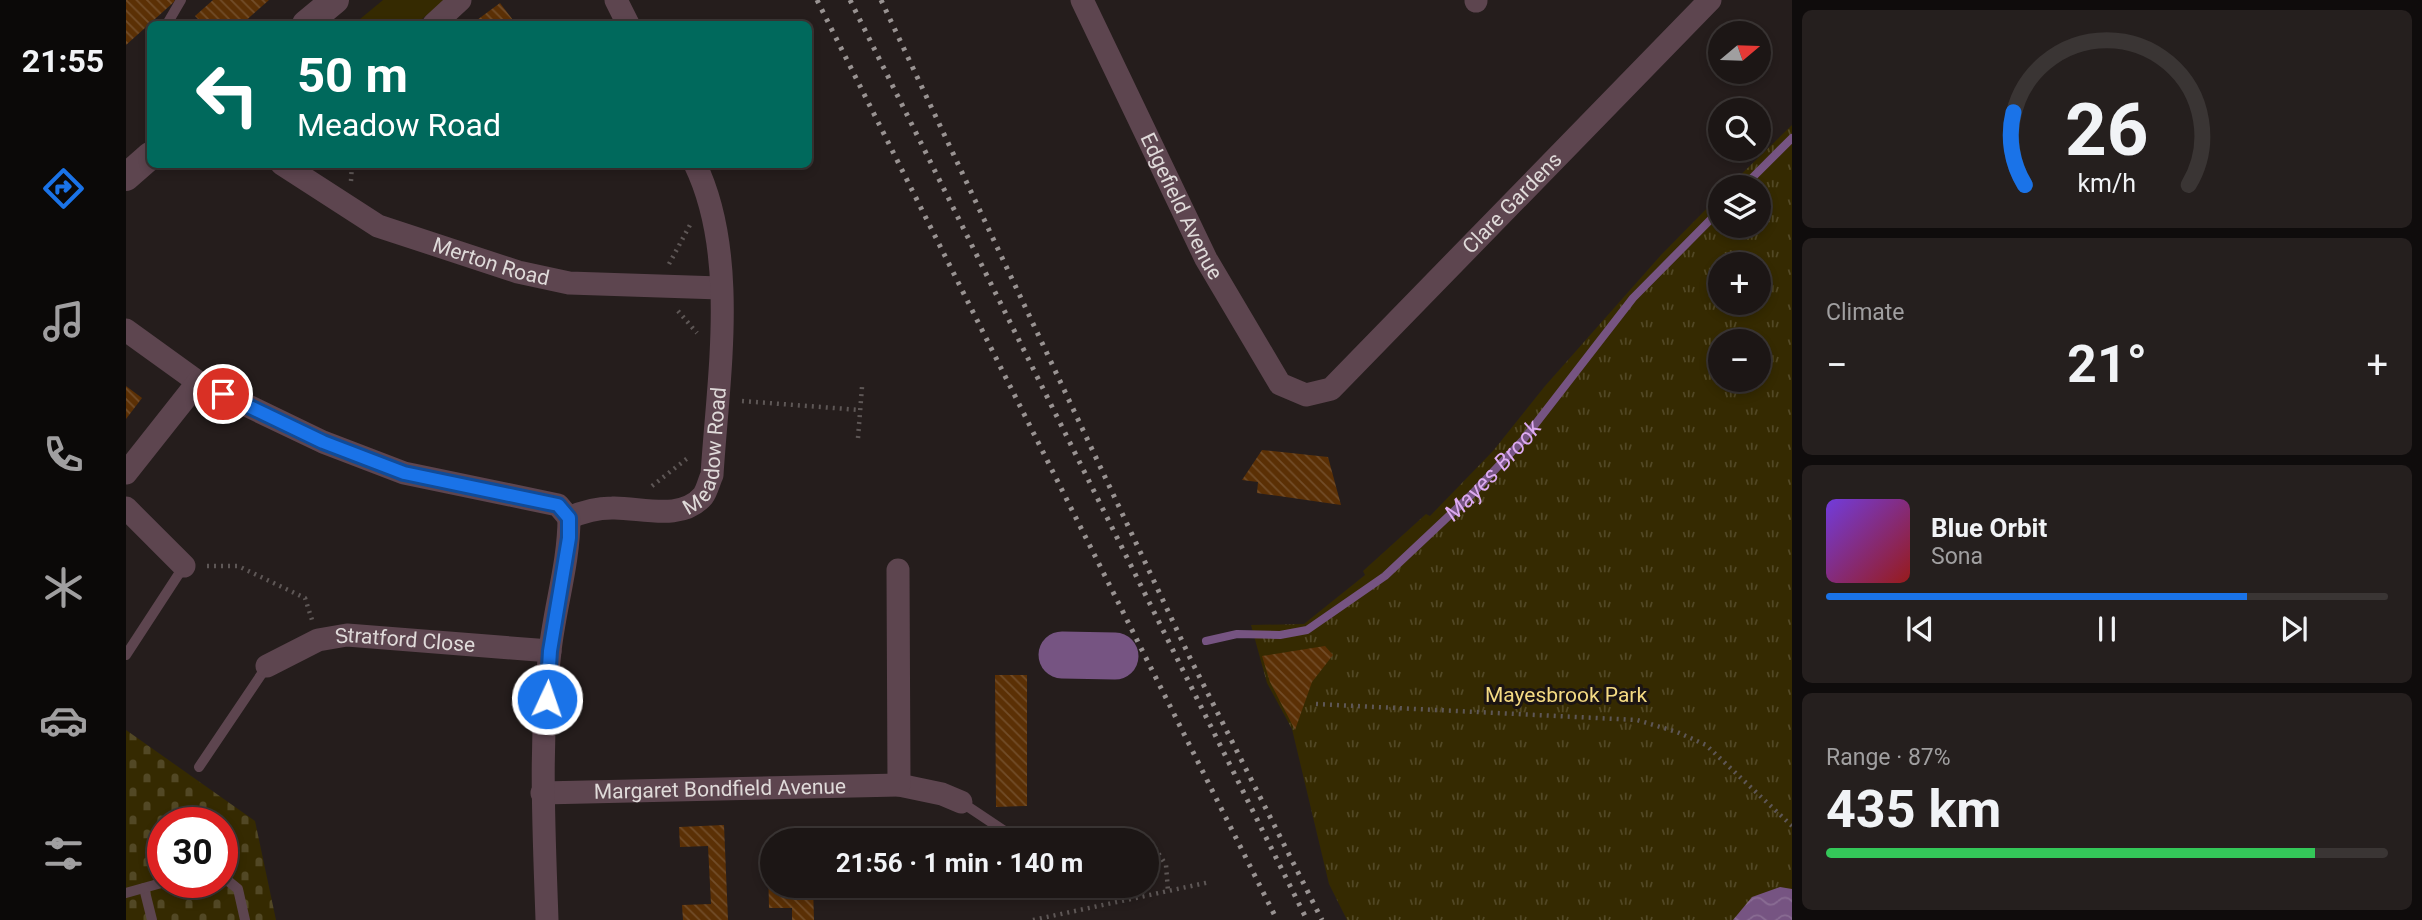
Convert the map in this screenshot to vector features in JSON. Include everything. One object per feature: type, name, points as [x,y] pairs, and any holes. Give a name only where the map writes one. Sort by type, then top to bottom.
[{"type":"street","points":[[310,21],[335,0]]},
{"type":"street","points":[[437,21],[460,0]]},
{"type":"street","points":[[616,0],[626,21]]},
{"type":"street","name":"Edgefield Avenue","points":[[1082,0],[1206,259],[1280,384],[1306,395]]},
{"type":"street","name":"Clare Gardens","points":[[1306,395],[1331,389],[1710,0]]},
{"type":"street","points":[[126,177],[147,159]]},
{"type":"street","name":"Merton Road","points":[[288,168],[378,226],[518,272],[569,283],[720,288]]},
{"type":"street","name":"Meadow Road","points":[[569,518],[583,511],[624,509],[667,512],[689,506],[704,495],[712,475],[720,361],[720,288],[714,213],[697,168]]},
{"type":"street","points":[[126,330],[198,382],[323,442],[404,473],[558,505],[569,518],[569,538],[550,651],[542,793],[547,920]]},
{"type":"street","points":[[126,473],[198,382]]},
{"type":"street","points":[[126,508],[184,566]]},
{"type":"street","points":[[898,570],[898,785]]},
{"type":"street","name":"Stratford Close","points":[[267,666],[318,640],[347,635],[550,651]]},
{"type":"street","name":"Margaret Bondfield Avenue","points":[[542,793],[898,785],[943,794],[961,803]]},
{"type":"lane","points":[[169,21],[181,0]]},
{"type":"lane","points":[[126,655],[184,566]]},
{"type":"lane","points":[[199,767],[267,666]]},
{"type":"lane","points":[[961,803],[1000,828]]},
{"type":"lane","points":[[126,893],[147,887]]},
{"type":"lane","points":[[144,888],[152,920]]},
{"type":"lane","points":[[238,889],[245,920]]},
{"type":"path","points":[[708,192],[657,286],[720,361]]},
{"type":"path","points":[[858,438],[862,387]]},
{"type":"path","points":[[717,399],[860,410]]},
{"type":"path","points":[[624,509],[714,436]]},
{"type":"path","points":[[184,566],[238,566],[305,598],[318,640]]},
{"type":"path","points":[[1316,704],[1637,720],[1677,732],[1706,745],[1792,826]]},
{"type":"path","points":[[1159,854],[1166,865],[1168,891]]},
{"type":"path","points":[[1033,920],[1210,882]]},
{"type":"green space","points":[[383,0],[445,0],[420,21],[358,21]]},
{"type":"green space","name":"Mayesbrook Park","points":[[1792,125],[1792,920],[1347,920],[1329,884],[1292,729],[1267,683],[1251,625],[1304,624],[1365,575],[1363,571],[1426,514],[1430,516],[1493,451],[1545,386],[1661,255],[1708,207],[1708,238],[1771,238],[1771,175],[1740,175],[1755,161],[1771,161],[1771,145]]},
{"type":"green space","points":[[126,730],[235,807],[147,807],[147,898],[238,898],[238,809],[255,821],[276,920],[126,920]]},
{"type":"water","points":[[1780,887],[1792,889],[1792,920],[1733,920],[1752,897]]},
{"type":"building","points":[[126,0],[175,1],[153,21],[147,21],[147,26],[126,45]]},
{"type":"building","points":[[213,0],[269,0],[245,21],[200,21],[195,16]]},
{"type":"building","points":[[500,3],[514,21],[476,21]]},
{"type":"building","points":[[126,386],[142,398],[126,419]]},
{"type":"building","points":[[1262,450],[1328,457],[1341,505],[1257,493],[1258,482],[1242,480]]},
{"type":"building","points":[[1325,646],[1333,655],[1312,682],[1295,730],[1270,682],[1262,656]]},
{"type":"building","points":[[995,675],[1027,675],[1027,806],[996,807]]},
{"type":"building","points":[[724,825],[728,920],[683,920],[682,905],[711,904],[708,846],[680,847],[679,827]]},
{"type":"building","points":[[769,898],[813,898],[814,920],[792,920],[792,908],[769,908]]},
{"type":"waterway","name":"Mayes Brook","points":[[1755,175],[1792,138]]},
{"type":"waterway","name":"Mayes Brook","points":[[1206,641],[1237,634],[1280,635],[1307,630],[1385,576],[1471,495],[1523,440],[1633,298],[1708,222]]},
{"type":"waterway","name":"Mayes Brook","points":[[1062,655],[1115,656]]},
{"type":"railway","points":[[817,0],[1277,920]]},
{"type":"railway","points":[[850,0],[1307,920]]},
{"type":"railway","points":[[881,0],[1191,660],[1322,920]]},
{"type":"route","points":[[223,394],[323,442],[404,473],[558,505],[569,518],[569,538],[550,651],[547,699]]}]
